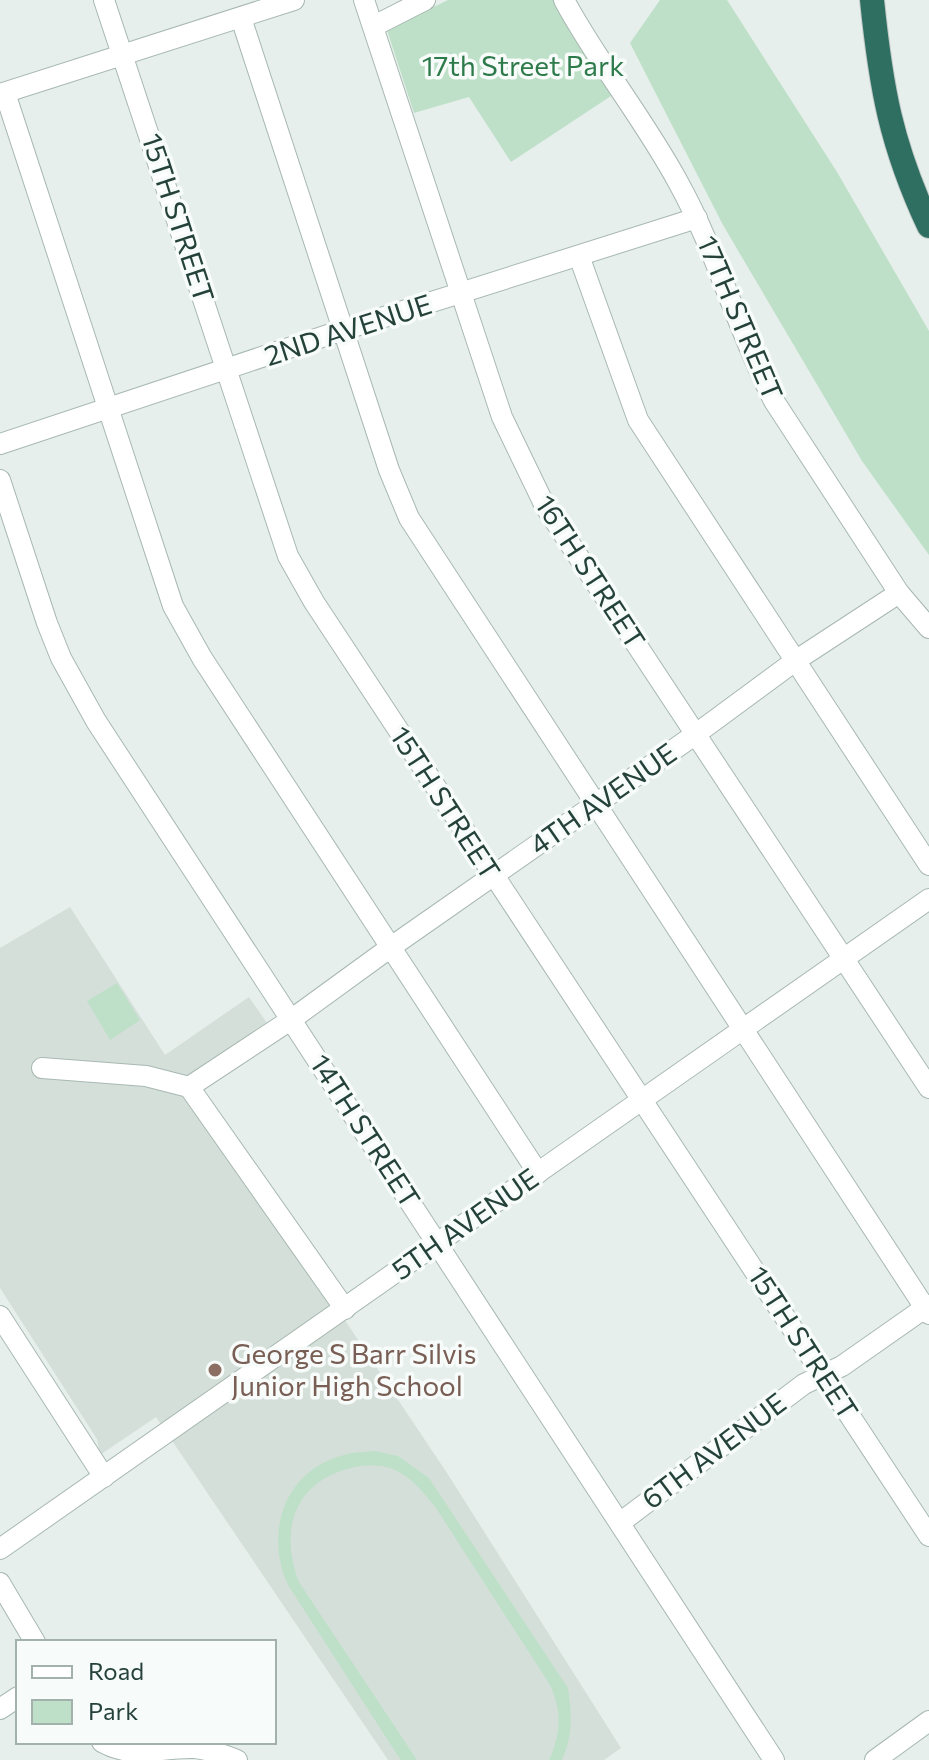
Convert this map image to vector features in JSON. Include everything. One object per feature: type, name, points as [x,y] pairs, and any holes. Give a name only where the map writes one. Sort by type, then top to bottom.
[{"type":"highway","points":[[872,0],[880,78],[893,137],[929,226]]},
{"type":"street","name":"15TH STREET","points":[[104,0],[288,556],[314,602],[492,876],[929,1536]]},
{"type":"street","points":[[294,0],[2,93],[162,575],[182,623],[538,1173]]},
{"type":"street","name":"16TH STREET","points":[[364,0],[502,417],[545,506],[929,1088]]},
{"type":"street","points":[[374,26],[425,0]]},
{"type":"street","name":"17TH STREET","points":[[564,0],[649,133],[697,218],[738,322],[774,401],[899,593],[929,628]]},
{"type":"street","points":[[241,18],[389,470],[409,518],[741,1030],[928,1309]]},
{"type":"street","name":"2ND AVENUE","points":[[0,444],[343,330],[697,218]]},
{"type":"street","points":[[579,256],[638,420],[929,865]]},
{"type":"street","name":"14TH STREET","points":[[0,480],[47,623],[75,686],[774,1760]]},
{"type":"street","name":"4TH AVENUE","points":[[189,1087],[292,1019],[795,661],[899,593]]},
{"type":"street","name":"5TH AVENUE","points":[[0,1549],[929,899]]},
{"type":"street","points":[[42,1068],[146,1076],[189,1087],[345,1309]]},
{"type":"street","name":"6TH AVENUE","points":[[621,1522],[804,1384],[842,1366],[928,1309]]},
{"type":"street","points":[[0,1316],[104,1477]]},
{"type":"street","points":[[0,1583],[34,1640]]},
{"type":"street","points":[[875,1760],[929,1721]]},
{"type":"street","points":[[107,1744],[131,1754],[149,1755],[194,1748],[237,1760]]},
{"type":"shaded area","name":"George S Barr Silvis Junior High School","points":[[70,907],[165,1055],[249,997],[269,1026],[181,1086],[328,1295],[447,1473],[621,1748],[604,1760],[388,1760],[156,1417],[100,1455],[97,1439],[0,1288],[0,948]]},
{"type":"green space","name":"17th Street Park","points":[[448,0],[556,0],[611,96],[511,162],[469,97],[414,113],[387,30]]},
{"type":"green space","points":[[660,0],[727,0],[837,172],[929,331],[929,555],[862,461],[723,225],[630,43]]},
{"type":"green space","points":[[117,983],[140,1020],[110,1040],[87,1001]]},
{"type":"green space","points":[[375,1451],[398,1456],[429,1478],[568,1688],[571,1725],[562,1760],[549,1760],[556,1741],[558,1722],[557,1704],[550,1685],[436,1508],[404,1475],[390,1468],[368,1466],[328,1476],[303,1499],[295,1513],[291,1546],[299,1582],[417,1760],[401,1760],[288,1585],[278,1545],[279,1525],[284,1506],[294,1489],[307,1474],[323,1463],[348,1454]]},
{"type":"place","name":"George S Barr Silvis Junior High School","points":[[215,1370]]}]
